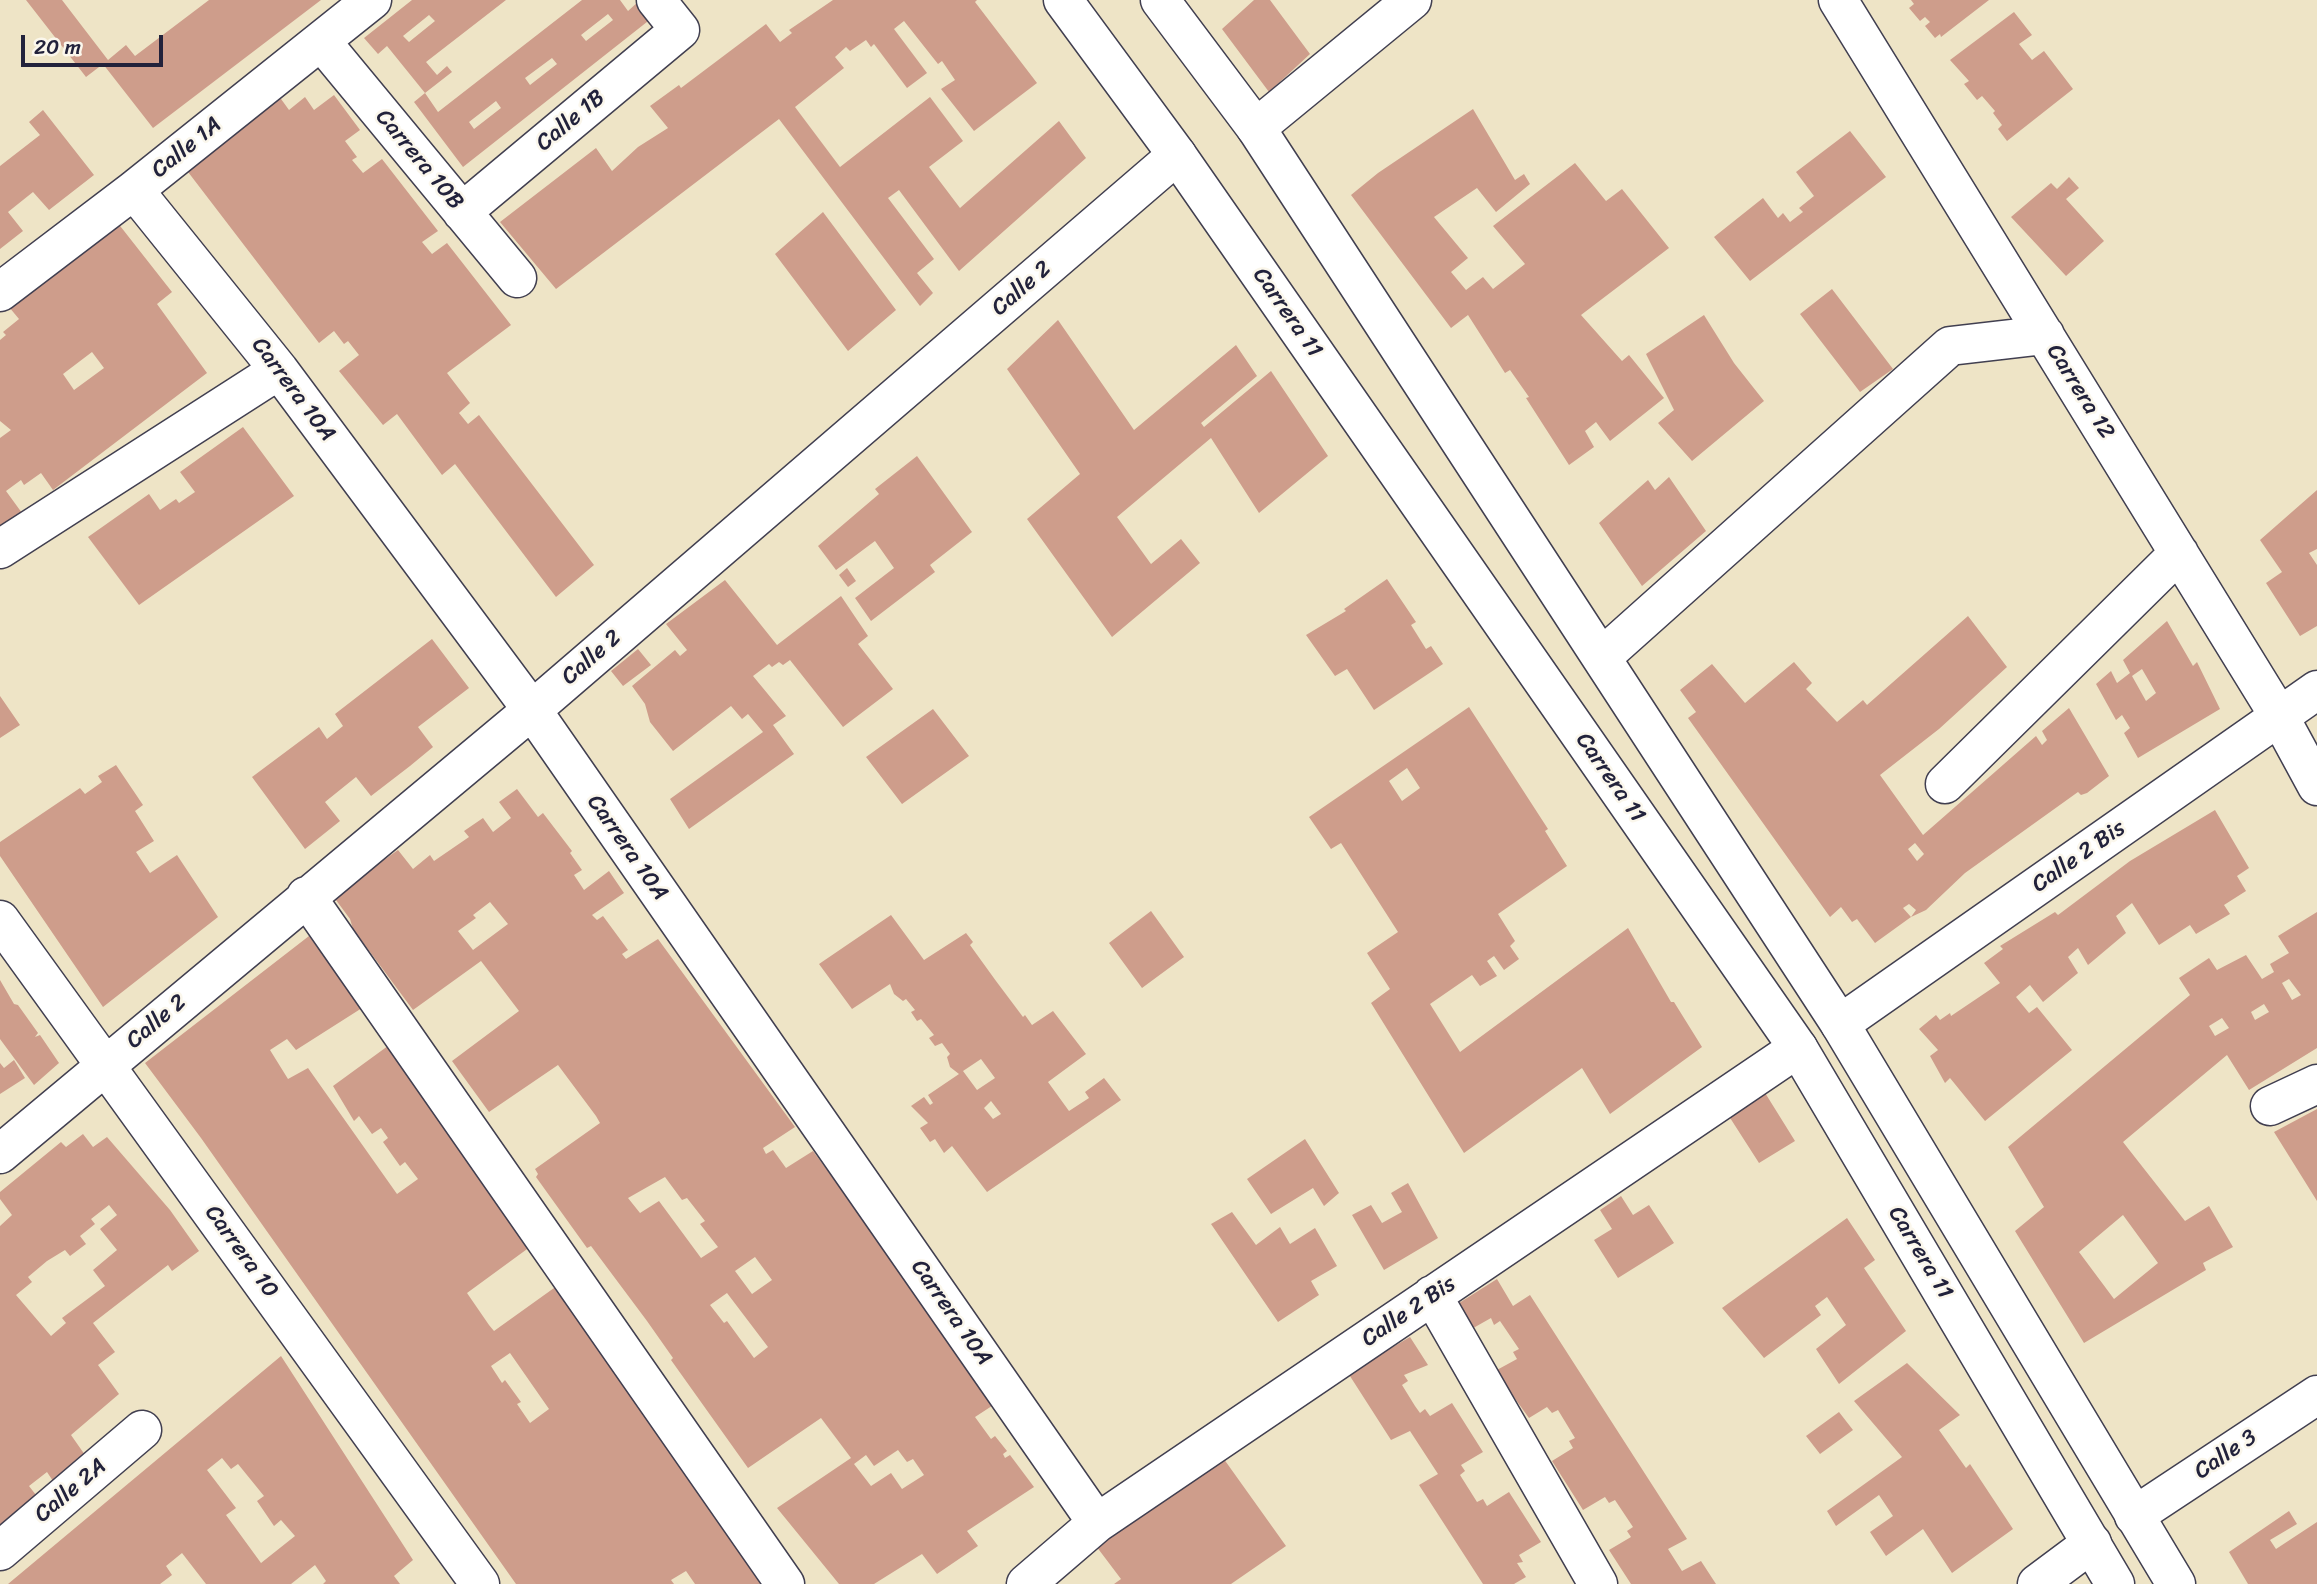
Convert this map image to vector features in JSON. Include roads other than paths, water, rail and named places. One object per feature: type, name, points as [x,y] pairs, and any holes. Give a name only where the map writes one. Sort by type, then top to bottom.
[{"type":"street","name":"Calle 1A","points":[[0,292],[134,190],[372,0]]},
{"type":"street","name":"Calle 1B","points":[[462,212],[680,30],[656,0]]},
{"type":"street","name":"Carrera 11","points":[[1063,0],[1177,155],[1798,1048],[2115,1584]]},
{"type":"street","points":[[1160,0],[1256,128],[1840,1024],[2176,1584]]},
{"type":"street","points":[[1256,128],[1412,0]]},
{"type":"street","name":"Carrera 12","points":[[1838,0],[2279,716],[2317,786]]},
{"type":"street","name":"Carrera 10B","points":[[321,41],[517,278]]},
{"type":"street","name":"Calle 2","points":[[0,1154],[532,710],[1177,155]]},
{"type":"street","name":"Carrera 10A","points":[[134,190],[279,370],[532,710],[1097,1522]]},
{"type":"street","points":[[1602,657],[1950,346],[2045,335]]},
{"type":"street","points":[[0,549],[279,370]]},
{"type":"street","points":[[1945,784],[2179,554]]},
{"type":"street","name":"Calle 2 Bis","points":[[1840,1024],[2317,690]]},
{"type":"street","points":[[306,896],[785,1584]]},
{"type":"street","name":"Carrera 10","points":[[0,920],[480,1584]]},
{"type":"street","name":"Calle 2 Bis","points":[[1029,1583],[1097,1522],[1798,1048]]},
{"type":"street","points":[[2270,1106],[2317,1084]]},
{"type":"street","points":[[1432,1295],[1598,1584]]},
{"type":"street","name":"Calle 3","points":[[2134,1516],[2317,1395]]},
{"type":"street","name":"Calle 2A","points":[[0,1551],[142,1430]]},
{"type":"street","points":[[2036,1584],[2092,1543]]}]
